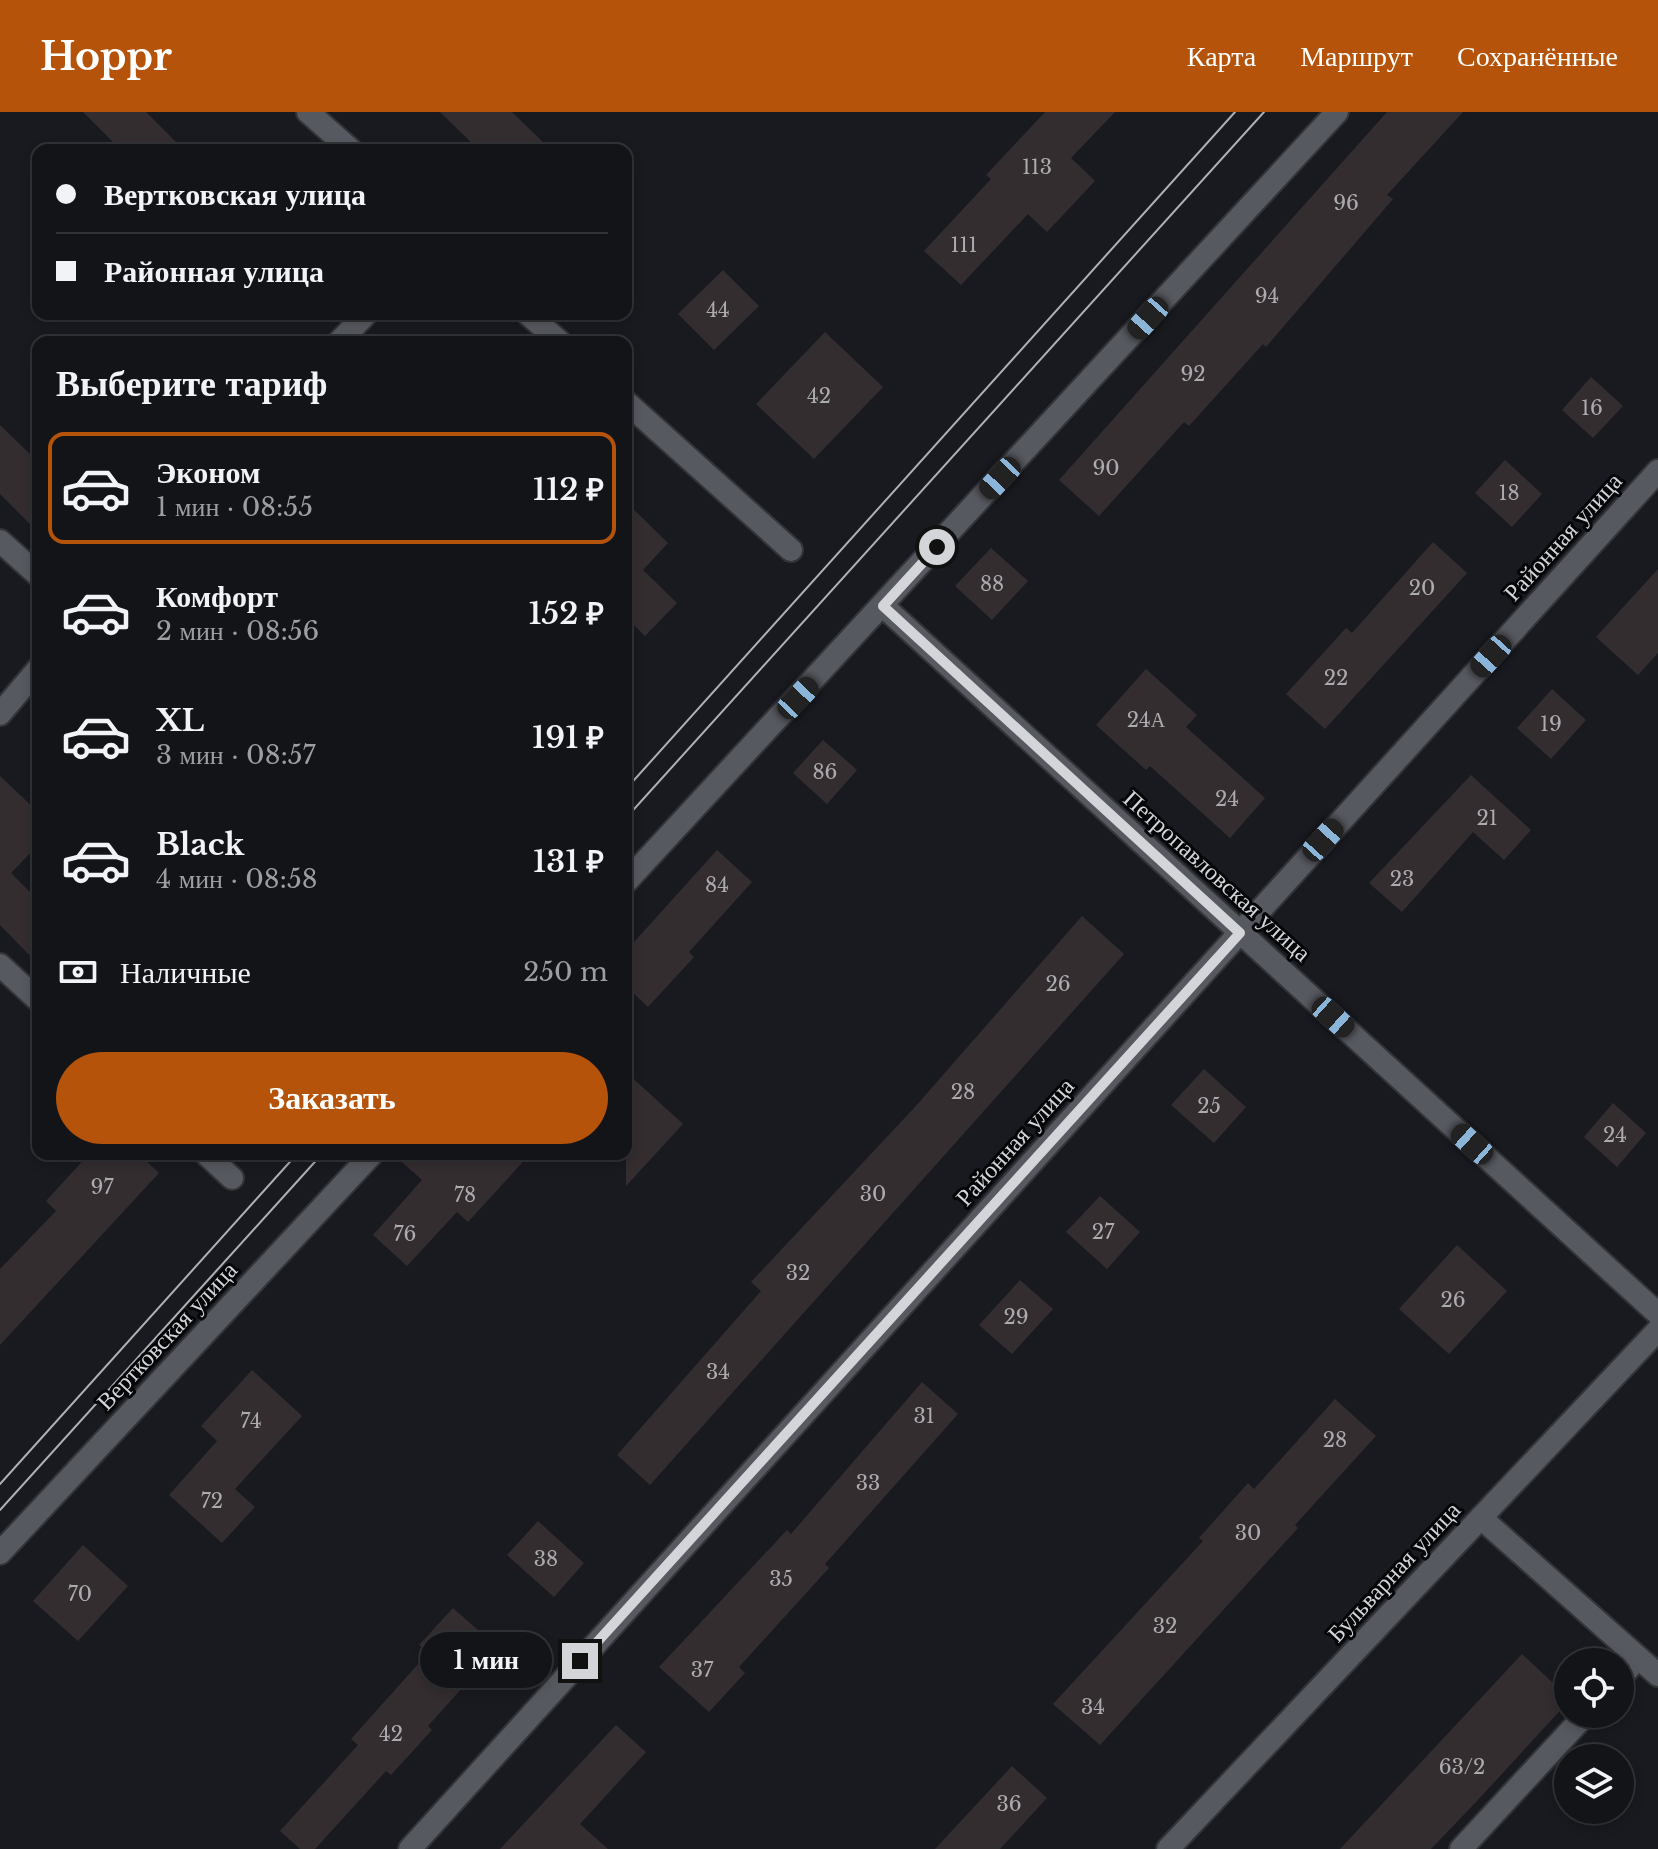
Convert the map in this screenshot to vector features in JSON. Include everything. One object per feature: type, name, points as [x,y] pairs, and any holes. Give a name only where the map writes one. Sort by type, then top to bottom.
[{"type":"street","points":[[308,112],[344,144]]},
{"type":"street","points":[[632,876],[1337,112]]},
{"type":"street","points":[[345,336],[360,320]]},
{"type":"street","points":[[535,320],[553,336]]},
{"type":"street","points":[[632,407],[791,550]]},
{"type":"street","name":"Районная улица","points":[[410,1849],[1658,471]]},
{"type":"street","points":[[0,541],[32,570]]},
{"type":"street","name":"Петропавловская улица","points":[[883,606],[1658,1314]]},
{"type":"street","points":[[0,714],[32,676]]},
{"type":"street","points":[[0,965],[32,994]]},
{"type":"street","points":[[212,1160],[232,1178]]},
{"type":"street","name":"Вертковская улица","points":[[0,1553],[366,1160]]},
{"type":"street","name":"Бульварная улица","points":[[1168,1849],[1658,1330]]},
{"type":"street","points":[[1481,1518],[1658,1675]]},
{"type":"street","points":[[1634,1662],[1638,1658]]},
{"type":"street","points":[[1461,1849],[1573,1728]]},
{"type":"building","points":[[83,112],[146,112],[178,144],[115,144]]},
{"type":"building","points":[[440,112],[512,112],[545,144],[473,144]]},
{"type":"building","points":[[1045,112],[1115,112],[1071,158],[1095,181],[1047,232],[1028,214],[961,285],[924,251],[991,179],[986,175]]},
{"type":"building","points":[[1387,112],[1463,112],[1387,195],[1393,199],[1266,347],[1263,344],[1189,426],[1184,422],[1099,516],[1059,480]]},
{"type":"building","points":[[723,270],[759,306],[714,350],[678,314]]},
{"type":"building","points":[[825,332],[883,387],[814,459],[756,404]]},
{"type":"building","points":[[1591,377],[1623,406],[1593,438],[1562,410]]},
{"type":"building","points":[[0,425],[32,456],[32,526],[0,494]]},
{"type":"building","points":[[1505,460],[1542,494],[1512,527],[1475,493]]},
{"type":"building","points":[[632,508],[668,543],[643,570],[677,603],[645,636],[632,623]]},
{"type":"building","points":[[1433,542],[1467,573],[1325,729],[1286,694],[1346,628],[1352,633]]},
{"type":"building","points":[[991,548],[1028,581],[992,620],[955,586]]},
{"type":"building","points":[[1658,569],[1658,653],[1638,675],[1596,637]]},
{"type":"building","points":[[1146,669],[1197,715],[1186,727],[1265,798],[1230,838],[1150,766],[1146,770],[1096,725]]},
{"type":"building","points":[[1552,689],[1586,720],[1551,759],[1517,728]]},
{"type":"building","points":[[823,740],[857,770],[827,804],[793,773]]},
{"type":"building","points":[[1471,775],[1531,830],[1504,860],[1473,832],[1402,912],[1369,883]]},
{"type":"building","points":[[0,776],[32,806],[32,851],[11,873],[32,894],[32,958],[0,925]]},
{"type":"building","points":[[717,850],[752,882],[689,952],[694,957],[648,1007],[632,992],[632,944]]},
{"type":"building","points":[[1082,916],[1124,954],[650,1485],[617,1455],[761,1291],[751,1282],[915,1107]]},
{"type":"building","points":[[1204,1069],[1246,1107],[1214,1143],[1171,1105]]},
{"type":"building","points":[[632,1077],[683,1124],[626,1186],[626,1160],[632,1160]]},
{"type":"building","points":[[1613,1103],[1646,1133],[1617,1167],[1584,1137]]},
{"type":"building","points":[[84,1160],[145,1160],[159,1173],[0,1345],[0,1269],[56,1211],[46,1201]]},
{"type":"building","points":[[400,1160],[525,1160],[468,1222],[457,1212],[407,1266],[373,1235],[422,1180]]},
{"type":"building","points":[[1100,1196],[1140,1232],[1107,1269],[1066,1232]]},
{"type":"building","points":[[1457,1245],[1507,1291],[1449,1354],[1399,1309]]},
{"type":"building","points":[[1020,1280],[1053,1309],[1012,1354],[979,1325]]},
{"type":"building","points":[[252,1370],[302,1416],[235,1489],[255,1507],[222,1543],[169,1495],[217,1441],[201,1426]]},
{"type":"building","points":[[922,1382],[958,1414],[825,1564],[829,1568],[739,1667],[745,1673],[709,1712],[659,1667],[787,1530],[791,1534]]},
{"type":"building","points":[[1335,1399],[1376,1436],[1295,1525],[1298,1528],[1100,1745],[1053,1704],[1203,1541],[1199,1538],[1248,1483],[1254,1489]]},
{"type":"building","points":[[538,1521],[584,1563],[554,1597],[507,1555]]},
{"type":"building","points":[[83,1545],[128,1586],[78,1641],[33,1601]]},
{"type":"building","points":[[453,1608],[498,1648],[428,1726],[432,1730],[391,1775],[386,1771],[315,1849],[300,1849],[280,1831],[358,1745],[351,1739],[428,1653],[419,1645]]},
{"type":"building","points":[[1522,1654],[1554,1684],[1554,1717],[1431,1849],[1340,1849]]},
{"type":"building","points":[[616,1725],[646,1752],[580,1824],[608,1849],[500,1849]]},
{"type":"building","points":[[1012,1766],[1047,1798],[1000,1849],[935,1849]]},
{"type":"tram line","points":[[632,782],[1235,112]]},
{"type":"tram line","points":[[632,811],[1264,112]]},
{"type":"tram line","points":[[0,1484],[292,1160]]},
{"type":"tram line","points":[[0,1510],[317,1160]]},
{"type":"route","points":[[580,1661],[1240,933],[883,606],[937,547]]}]
